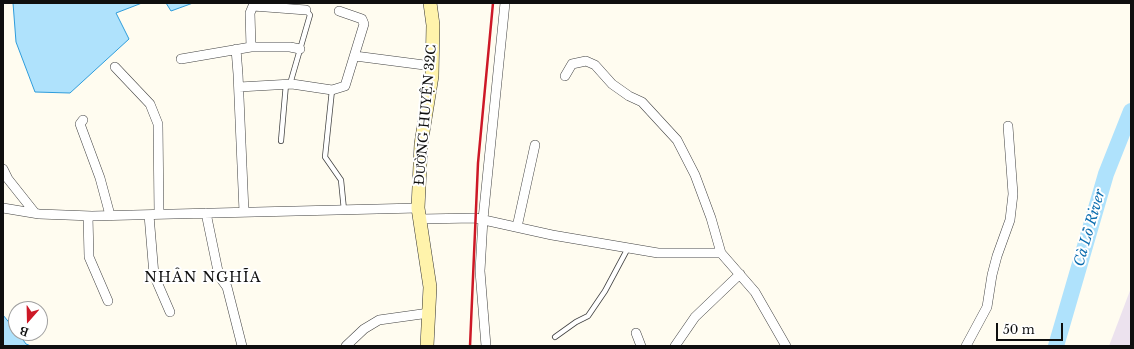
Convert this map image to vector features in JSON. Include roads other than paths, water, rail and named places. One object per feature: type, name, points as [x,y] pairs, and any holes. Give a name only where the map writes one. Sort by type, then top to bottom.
[{"type":"street","name":"ĐƯỜNG HUYỆN 32C","points":[[427,346],[430,287],[419,214],[420,144],[432,76],[433,25],[430,3]]},
{"type":"street","points":[[486,346],[485,318],[480,271],[483,219],[505,3]]},
{"type":"street","points":[[251,47],[250,12],[253,6],[306,10]]},
{"type":"street","points":[[239,87],[288,84],[332,90],[345,86],[364,24],[362,19],[339,11]]},
{"type":"street","points":[[181,59],[251,47],[290,47],[300,49]]},
{"type":"street","points":[[236,49],[244,212]]},
{"type":"street","points":[[355,56],[432,66]]},
{"type":"street","points":[[565,76],[572,64],[586,61],[595,65],[612,84],[629,96],[642,102],[676,140],[695,175],[711,218],[721,253],[755,292],[786,346]]},
{"type":"street","points":[[115,68],[150,104],[158,124],[159,214]]},
{"type":"street","points":[[83,120],[80,124],[100,178],[110,215]]},
{"type":"street","points":[[966,346],[988,307],[992,275],[1010,220],[1013,194],[1008,126]]},
{"type":"street","points":[[517,227],[535,145]]},
{"type":"street","points":[[3,169],[8,179],[35,213]]},
{"type":"street","points":[[3,208],[35,213],[88,216],[344,210],[419,214],[483,219],[517,227],[658,253],[721,253]]},
{"type":"street","points":[[206,213],[219,276],[227,287],[242,346]]},
{"type":"street","points":[[148,214],[154,275],[170,312]]},
{"type":"street","points":[[88,216],[89,257],[108,301]]},
{"type":"street","points":[[675,346],[695,317],[740,274]]},
{"type":"street","points":[[346,346],[364,329],[379,320],[428,313]]},
{"type":"street","points":[[636,333],[641,346]]},
{"type":"lane","points":[[281,141],[288,84],[310,15],[306,10]]},
{"type":"lane","points":[[332,90],[325,157],[341,180],[344,210]]},
{"type":"lane","points":[[555,336],[588,316],[605,291],[628,248]]},
{"type":"water","points":[[13,3],[142,3],[116,13],[129,39],[70,93],[35,92],[16,42]]},
{"type":"water","points":[[166,3],[193,3],[171,11]]},
{"type":"water","points":[[3,315],[8,321],[8,341],[24,341],[26,344],[31,346],[3,346]]},
{"type":"waterway","name":"Cà Lồ River","points":[[1056,346],[1106,174],[1131,111]]},
{"type":"railway","points":[[470,346],[478,163],[493,3]]},
{"type":"district","name":"NHÂN NGHĨA","points":[[203,278]]}]
